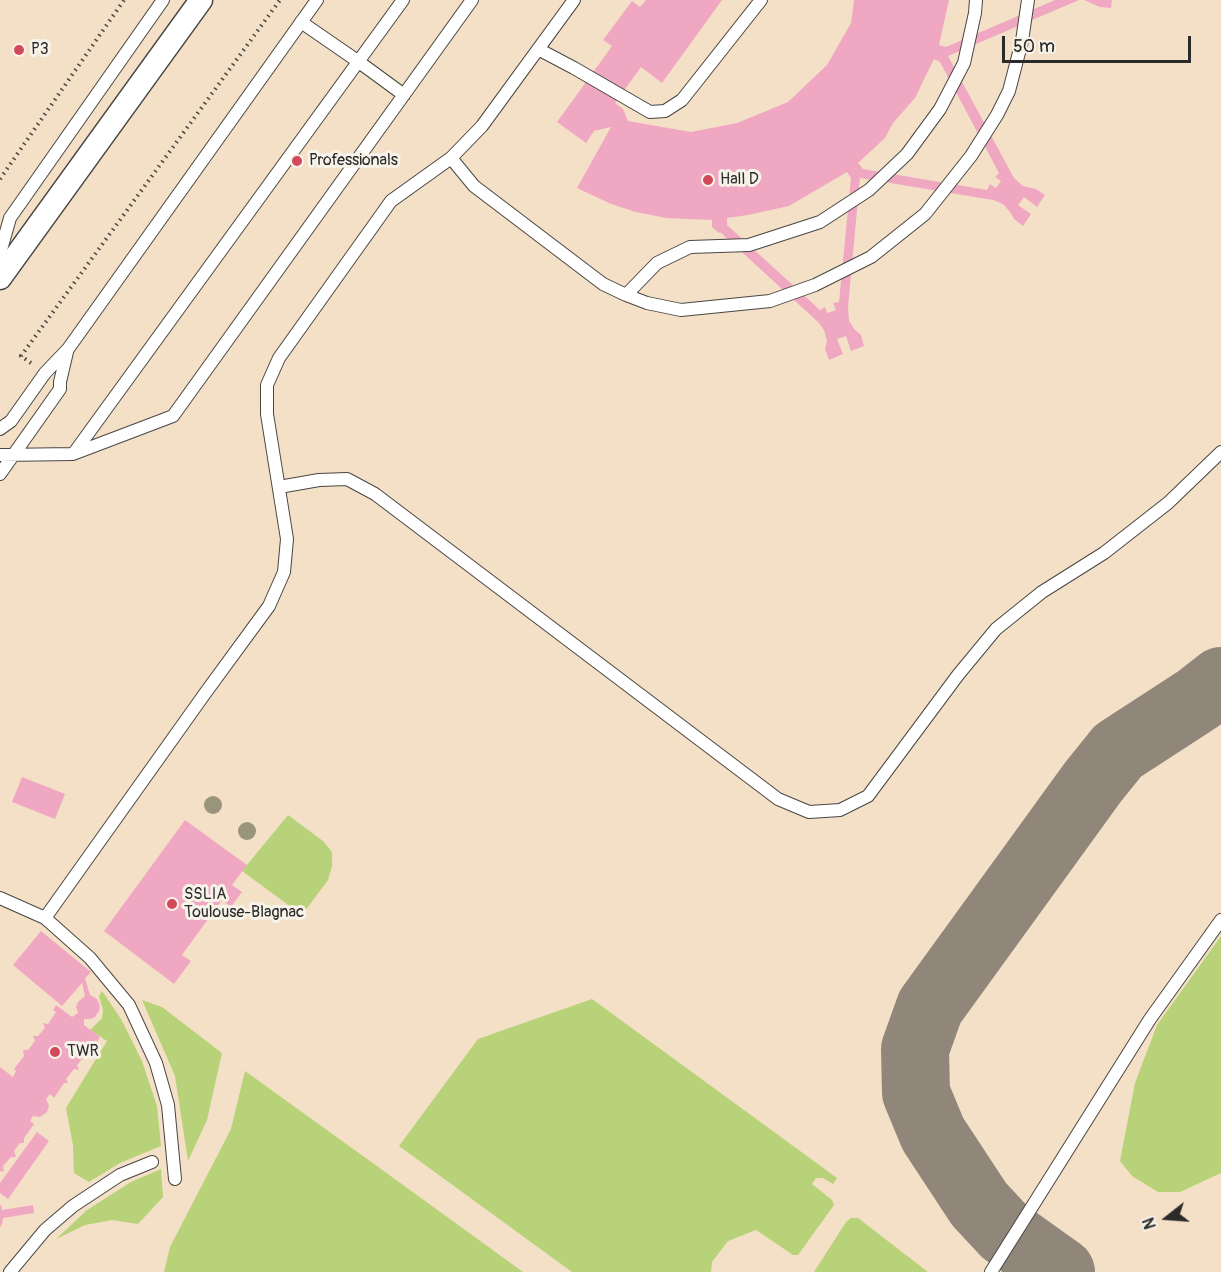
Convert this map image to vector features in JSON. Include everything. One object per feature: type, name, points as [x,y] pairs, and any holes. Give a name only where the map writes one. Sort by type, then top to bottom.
[{"type":"street","points":[[0,278],[201,0]]},
{"type":"lane","points":[[0,253],[10,218],[163,0]]},
{"type":"lane","points":[[0,429],[11,421],[45,373],[68,349],[317,0]]},
{"type":"lane","points":[[73,454],[403,0]]},
{"type":"lane","points":[[6,455],[73,454],[173,416],[472,0]]},
{"type":"lane","points":[[45,918],[269,606],[284,572],[287,538],[267,414],[267,386],[279,358],[391,201],[451,158],[482,126],[574,0]]},
{"type":"lane","points":[[538,49],[650,112],[665,111],[682,100],[761,0]]},
{"type":"lane","points":[[626,295],[657,263],[690,247],[749,244],[820,222],[869,190],[907,154],[940,109],[964,63],[976,0]]},
{"type":"lane","points":[[451,158],[474,186],[603,284],[626,295],[647,303],[681,310],[770,302],[815,285],[871,257],[925,214],[971,156],[1009,91],[1022,41],[1028,0]]},
{"type":"lane","points":[[301,22],[404,95]]},
{"type":"lane","points":[[0,474],[6,455],[60,389],[68,349]]},
{"type":"lane","points":[[279,487],[319,480],[347,479],[375,494],[778,799],[809,812],[840,810],[868,796],[958,675],[996,629],[1042,592],[1104,553],[1168,503],[1221,452]]},
{"type":"lane","points":[[0,897],[45,918],[90,958],[129,1005],[156,1063],[168,1105],[175,1179]]},
{"type":"lane","points":[[991,1272],[1150,1018],[1221,920]]},
{"type":"lane","points":[[10,1272],[45,1230],[73,1206],[120,1175],[152,1162]]},
{"type":"path","points":[[0,179],[124,0]]},
{"type":"path","points":[[45,373],[21,356],[280,0]]},
{"type":"green space","points":[[288,815],[323,841],[332,852],[332,867],[328,880],[302,915],[242,871]]},
{"type":"green space","points":[[1221,936],[1221,1173],[1180,1192],[1158,1192],[1132,1176],[1120,1161],[1135,1083],[1157,1025]]},
{"type":"green space","points":[[102,991],[121,1019],[142,1061],[157,1106],[161,1146],[120,1163],[89,1182],[74,1173],[73,1145],[66,1108],[107,1041],[90,1030],[102,1018],[103,1010],[99,996]]},
{"type":"green space","points":[[592,999],[837,1178],[833,1184],[823,1178],[816,1178],[812,1184],[832,1200],[834,1205],[798,1255],[793,1255],[756,1230],[728,1241],[712,1262],[711,1272],[572,1272],[399,1146],[478,1039]]},
{"type":"green space","points":[[142,1000],[162,1007],[222,1053],[207,1120],[188,1161],[175,1076]]},
{"type":"green space","points":[[245,1071],[523,1272],[164,1272],[170,1247],[231,1129]]},
{"type":"green space","points":[[161,1169],[163,1197],[138,1224],[112,1220],[85,1225],[56,1239],[87,1210],[131,1182]]},
{"type":"green space","points":[[851,1218],[858,1218],[928,1272],[814,1272],[846,1222]]},
{"type":"building","name":"Hall D","points":[[646,0],[722,0],[662,83],[641,67],[615,103],[623,109],[628,121],[691,132],[737,123],[788,102],[827,65],[851,23],[854,0],[949,0],[939,45],[946,47],[1055,0],[1079,0],[948,56],[1014,178],[1023,186],[1036,189],[1045,195],[1037,207],[1024,197],[1018,205],[1031,214],[1023,226],[1014,219],[1003,204],[993,200],[860,178],[848,307],[849,321],[861,335],[864,346],[851,351],[846,336],[837,339],[843,354],[829,360],[825,349],[827,341],[824,330],[818,322],[712,227],[712,220],[666,218],[636,212],[611,204],[577,188],[611,127],[594,131],[586,143],[557,122],[612,46],[603,40],[632,1],[640,7]],"holes":[[[934,59],[940,62],[999,173],[995,177],[1001,181],[996,188],[990,184],[987,190],[863,169],[858,163],[885,138],[893,123],[915,98]],[[847,172],[851,178],[839,302],[833,303],[836,310],[827,313],[825,307],[820,310],[727,225],[727,218],[789,206]]]},
{"type":"building","points":[[1084,0],[1112,0],[1111,8],[1100,7]]},
{"type":"building","points":[[22,777],[65,794],[55,819],[12,802]]},
{"type":"building","name":"SSLIA Toulouse-Blagnac","points":[[185,820],[247,865],[232,885],[242,892],[231,907],[222,900],[182,955],[191,961],[174,984],[104,931]]},
{"type":"building","name":"TWR","points":[[41,931],[91,972],[85,978],[90,995],[97,999],[100,1006],[95,1017],[84,1019],[84,1025],[100,1037],[86,1053],[87,1057],[84,1057],[77,1065],[79,1070],[74,1069],[66,1079],[68,1083],[64,1083],[54,1098],[50,1094],[46,1099],[49,1106],[47,1112],[40,1117],[33,1116],[30,1121],[34,1124],[24,1138],[24,1143],[20,1143],[14,1151],[16,1157],[11,1157],[3,1166],[4,1172],[0,1171],[0,1067],[13,1077],[16,1071],[14,1069],[24,1056],[23,1050],[28,1050],[35,1041],[33,1036],[38,1036],[45,1028],[43,1023],[48,1024],[56,1012],[53,1010],[56,1005],[72,1017],[78,1013],[76,1007],[78,1002],[85,996],[82,983],[62,1006],[13,965]]},
{"type":"building","points":[[37,1132],[49,1141],[8,1199],[0,1193],[0,1183]]},
{"type":"building","points":[[0,1205],[2,1210],[33,1205],[34,1213],[3,1218],[0,1227]]},
{"type":"taxiway","points":[[1061,1272],[1005,1232],[979,1204],[933,1134],[916,1093],[915,1049],[930,1007],[1093,782],[1118,751],[1198,699],[1221,681]]},
{"type":"place","name":"P3","points":[[19,50]]},
{"type":"place","name":"Professionals","points":[[297,161]]},
{"type":"place","name":"Hall D","points":[[708,180]]},
{"type":"place","name":"SSLIA Toulouse-Blagnac","points":[[172,904]]},
{"type":"place","name":"TWR","points":[[55,1052]]}]
